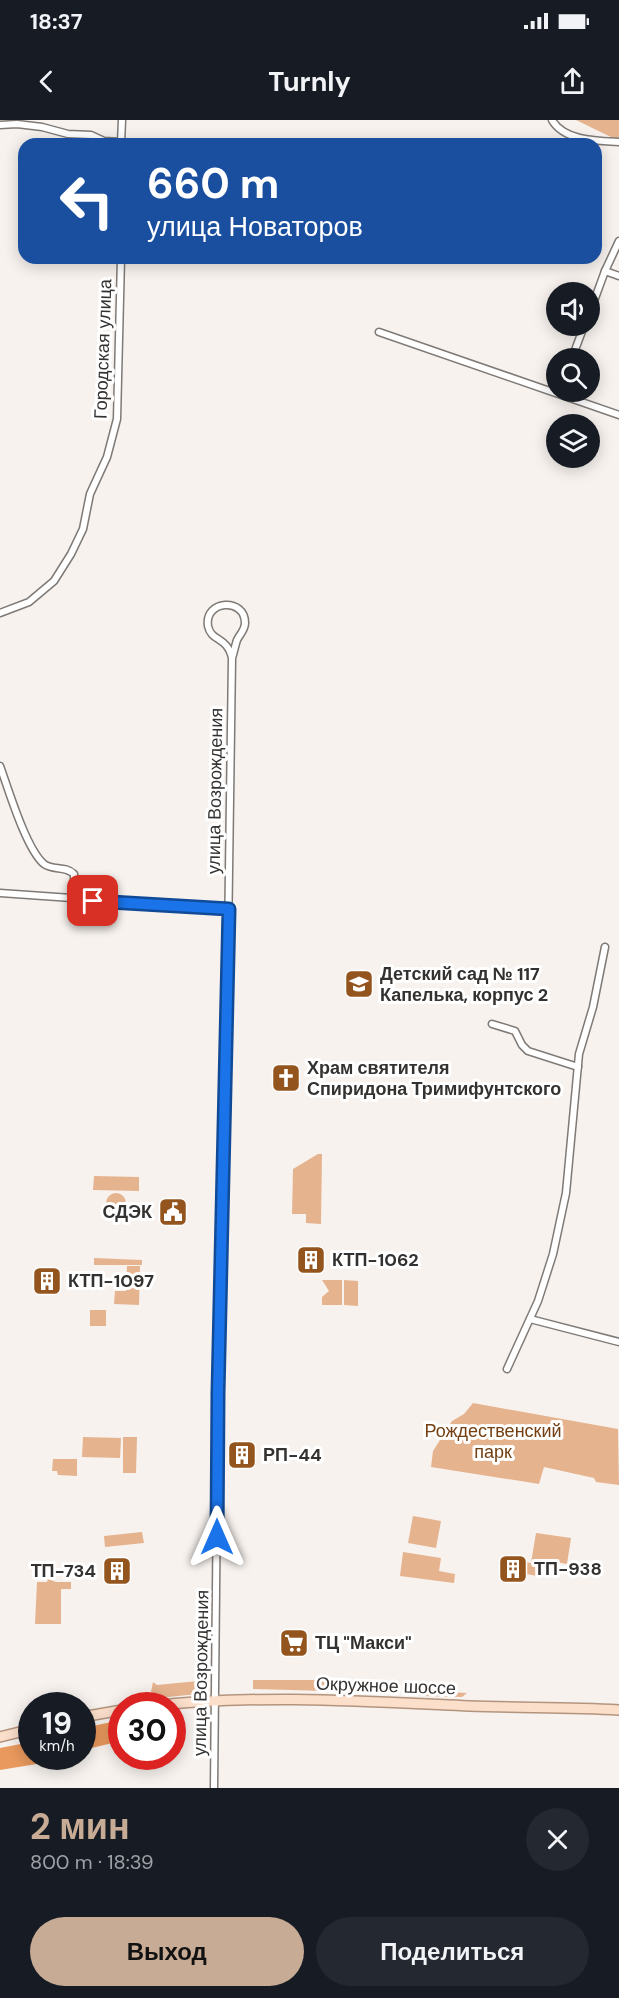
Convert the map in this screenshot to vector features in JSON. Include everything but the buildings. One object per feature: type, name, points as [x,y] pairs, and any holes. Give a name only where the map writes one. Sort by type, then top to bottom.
[{"type":"main road","name":"Окружное шоссе","points":[[186,1703],[216,1700],[351,1701],[619,1710]]},
{"type":"main road","points":[[0,1737],[18,1732]]},
{"type":"street","points":[[122,120],[122,138]]},
{"type":"street","points":[[552,120],[563,133],[583,138]]},
{"type":"street","points":[[0,125],[17,124],[42,127],[68,134],[91,135],[98,138]]},
{"type":"street","points":[[602,140],[619,142]]},
{"type":"street","points":[[600,285],[619,242]]},
{"type":"street","name":"Городская улица","points":[[0,613],[29,602],[43,592],[62,570],[83,529],[90,494],[106,457],[117,419],[121,264]]},
{"type":"street","points":[[605,271],[619,276]]},
{"type":"street","points":[[380,332],[546,388]]},
{"type":"street","points":[[584,402],[619,416]]},
{"type":"street","name":"улица Возрождения","points":[[214,1788],[218,1393],[232,658],[244,628],[244,618],[236,607],[222,605],[211,612],[208,626],[213,635],[227,645],[232,658]]},
{"type":"street","points":[[0,765],[13,804],[38,858],[47,866],[69,869],[74,874],[74,899]]},
{"type":"street","points":[[0,893],[229,909]]},
{"type":"street","points":[[507,1369],[548,1274],[566,1193],[579,1054],[593,1007],[605,947]]},
{"type":"street","points":[[492,1024],[515,1031],[528,1051],[578,1067]]},
{"type":"street","points":[[530,1319],[619,1342]]},
{"type":"green space","points":[[576,120],[619,120],[619,141]]},
{"type":"green space","points":[[318,1154],[322,1154],[321,1224],[306,1223],[306,1214],[292,1214],[293,1169]]},
{"type":"green space","points":[[94,1176],[139,1177],[139,1191],[93,1190]]},
{"type":"green space","points":[[116,1193],[123,1196],[126,1203],[123,1210],[116,1213],[109,1210],[106,1203],[109,1196]]},
{"type":"green space","points":[[94,1258],[142,1260],[142,1265],[94,1265]]},
{"type":"green space","points":[[127,1266],[140,1266],[139,1305],[114,1304],[115,1291],[126,1291]]},
{"type":"green space","points":[[322,1280],[342,1280],[342,1305],[322,1305],[322,1297],[329,1291]]},
{"type":"green space","points":[[344,1280],[358,1281],[358,1306],[344,1305]]},
{"type":"green space","points":[[90,1310],[106,1310],[106,1326],[90,1326]]},
{"type":"green space","name":"Рождественский парк","points":[[473,1403],[618,1429],[619,1485],[596,1482],[594,1478],[544,1467],[539,1484],[431,1467],[433,1451],[452,1421],[464,1414]]},
{"type":"green space","points":[[83,1437],[121,1438],[120,1458],[82,1457]]},
{"type":"green space","points":[[123,1437],[137,1437],[136,1473],[123,1473]]},
{"type":"green space","points":[[53,1459],[77,1459],[77,1476],[58,1475],[57,1471],[52,1471]]},
{"type":"green space","points":[[413,1516],[441,1521],[436,1548],[408,1543]]},
{"type":"green space","points":[[142,1532],[144,1543],[105,1547],[104,1536]]},
{"type":"green space","points":[[536,1533],[571,1538],[567,1564],[540,1559],[537,1576],[516,1572],[518,1561],[531,1563]]},
{"type":"green space","points":[[403,1552],[441,1558],[439,1571],[455,1574],[454,1583],[400,1576]]},
{"type":"green space","points":[[48,1579],[56,1582],[71,1582],[71,1589],[61,1589],[61,1624],[35,1624],[37,1582],[47,1582]]},
{"type":"green space","points":[[199,1677],[202,1682],[202,1691],[198,1694],[151,1692],[153,1682],[157,1685],[198,1681]]},
{"type":"green space","points":[[326,1677],[328,1683],[326,1691],[253,1689],[253,1680],[323,1680]]},
{"type":"green space","points":[[416,1690],[467,1693],[462,1697],[421,1696]]},
{"type":"shaded area","points":[[108,1723],[108,1744],[96,1747],[96,1725]]},
{"type":"shaded area","points":[[18,1745],[18,1767],[0,1770],[0,1748]]},
{"type":"place","name":"Детский сад № 117 Капелька, корпус 2","points":[[359,984]]},
{"type":"place","name":"Храм святителя Спиридона Тримифунтского","points":[[286,1078]]},
{"type":"place","name":"СДЭК","points":[[173,1212]]},
{"type":"place","name":"КТП-1062","points":[[311,1260]]},
{"type":"place","name":"КТП-1097","points":[[47,1281]]},
{"type":"place","name":"РП-44","points":[[242,1455]]},
{"type":"place","name":"ТП-938","points":[[513,1569]]},
{"type":"place","name":"ТП-734","points":[[117,1571]]},
{"type":"place","name":"ТЦ \"Макси\"","points":[[294,1643]]},
{"type":"route","points":[[93,901],[229,909],[217,1537]]}]
